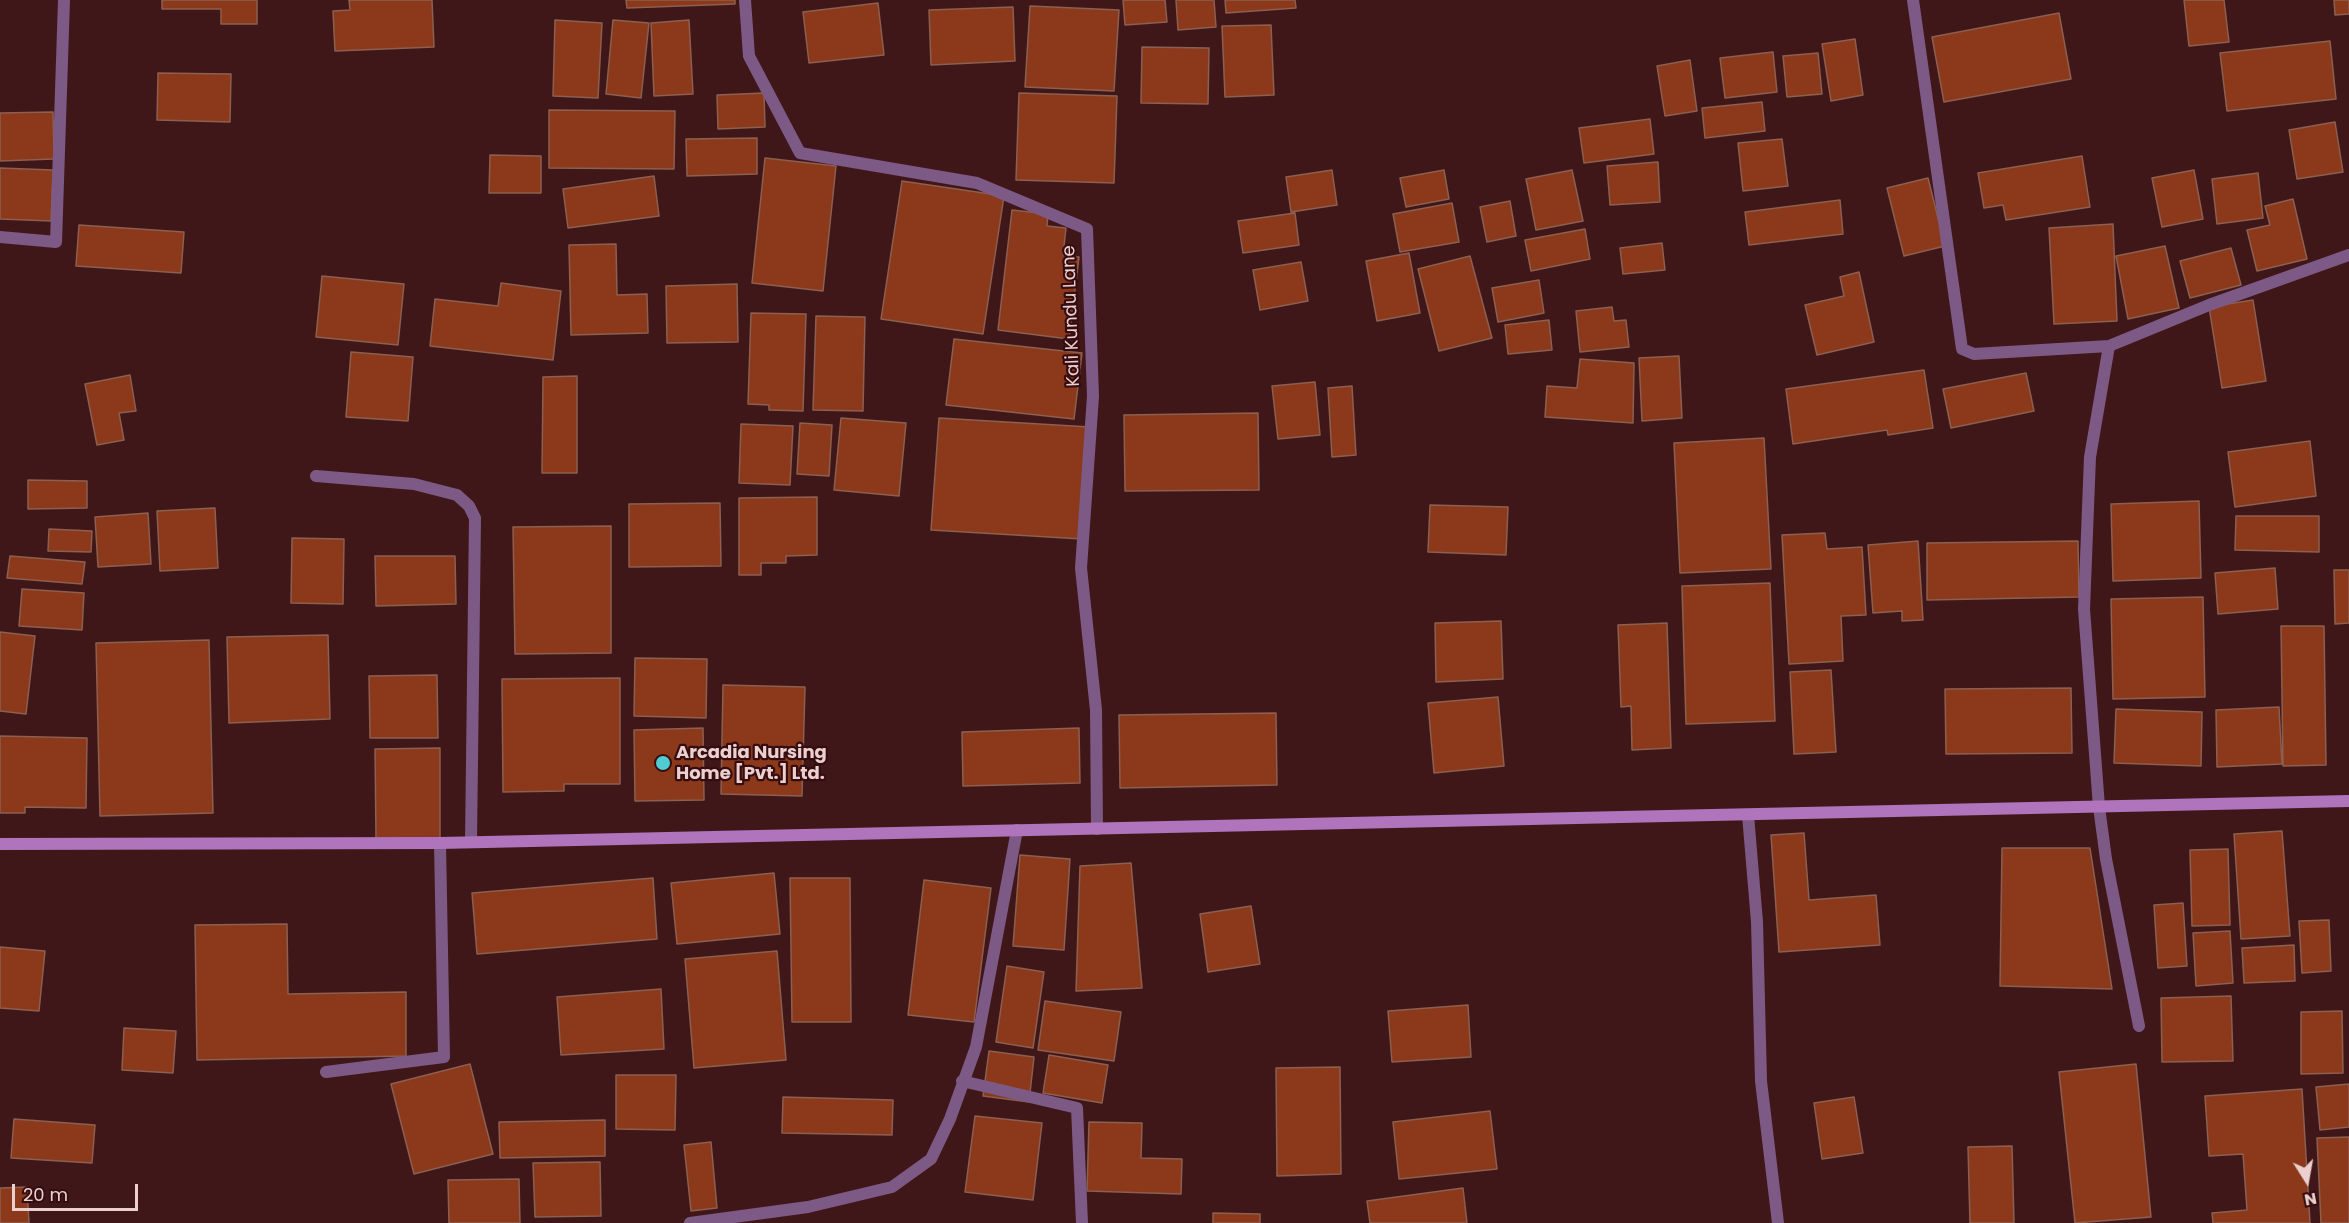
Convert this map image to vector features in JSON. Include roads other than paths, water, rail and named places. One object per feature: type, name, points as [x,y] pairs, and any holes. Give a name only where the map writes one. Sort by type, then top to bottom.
[{"type":"main road","points":[[0,844],[441,843],[2349,801]]},
{"type":"street","points":[[0,237],[56,242],[64,0]]},
{"type":"street","name":"Kali Kundu Lane","points":[[745,0],[749,56],[800,153],[977,183],[1087,229],[1093,396],[1082,568],[1096,710],[1097,829]]},
{"type":"street","points":[[1913,0],[1962,349],[1974,354],[2109,346],[2209,304],[2349,255]]},
{"type":"street","points":[[2109,346],[2090,457],[2084,609],[2098,807],[2139,1026]]},
{"type":"street","points":[[316,476],[414,484],[457,495],[469,506],[475,518],[471,842]]},
{"type":"street","points":[[1748,815],[1757,922],[1761,1081],[1778,1223]]},
{"type":"street","points":[[690,1223],[808,1207],[892,1187],[931,1159],[950,1119],[962,1080],[976,1047],[1017,830]]},
{"type":"street","points":[[326,1072],[444,1057],[441,843]]},
{"type":"street","points":[[962,1080],[1077,1108],[1083,1223]]},
{"type":"place","name":"Arcadia Nursing Home [Pvt.] Ltd.","points":[[663,763]]}]
